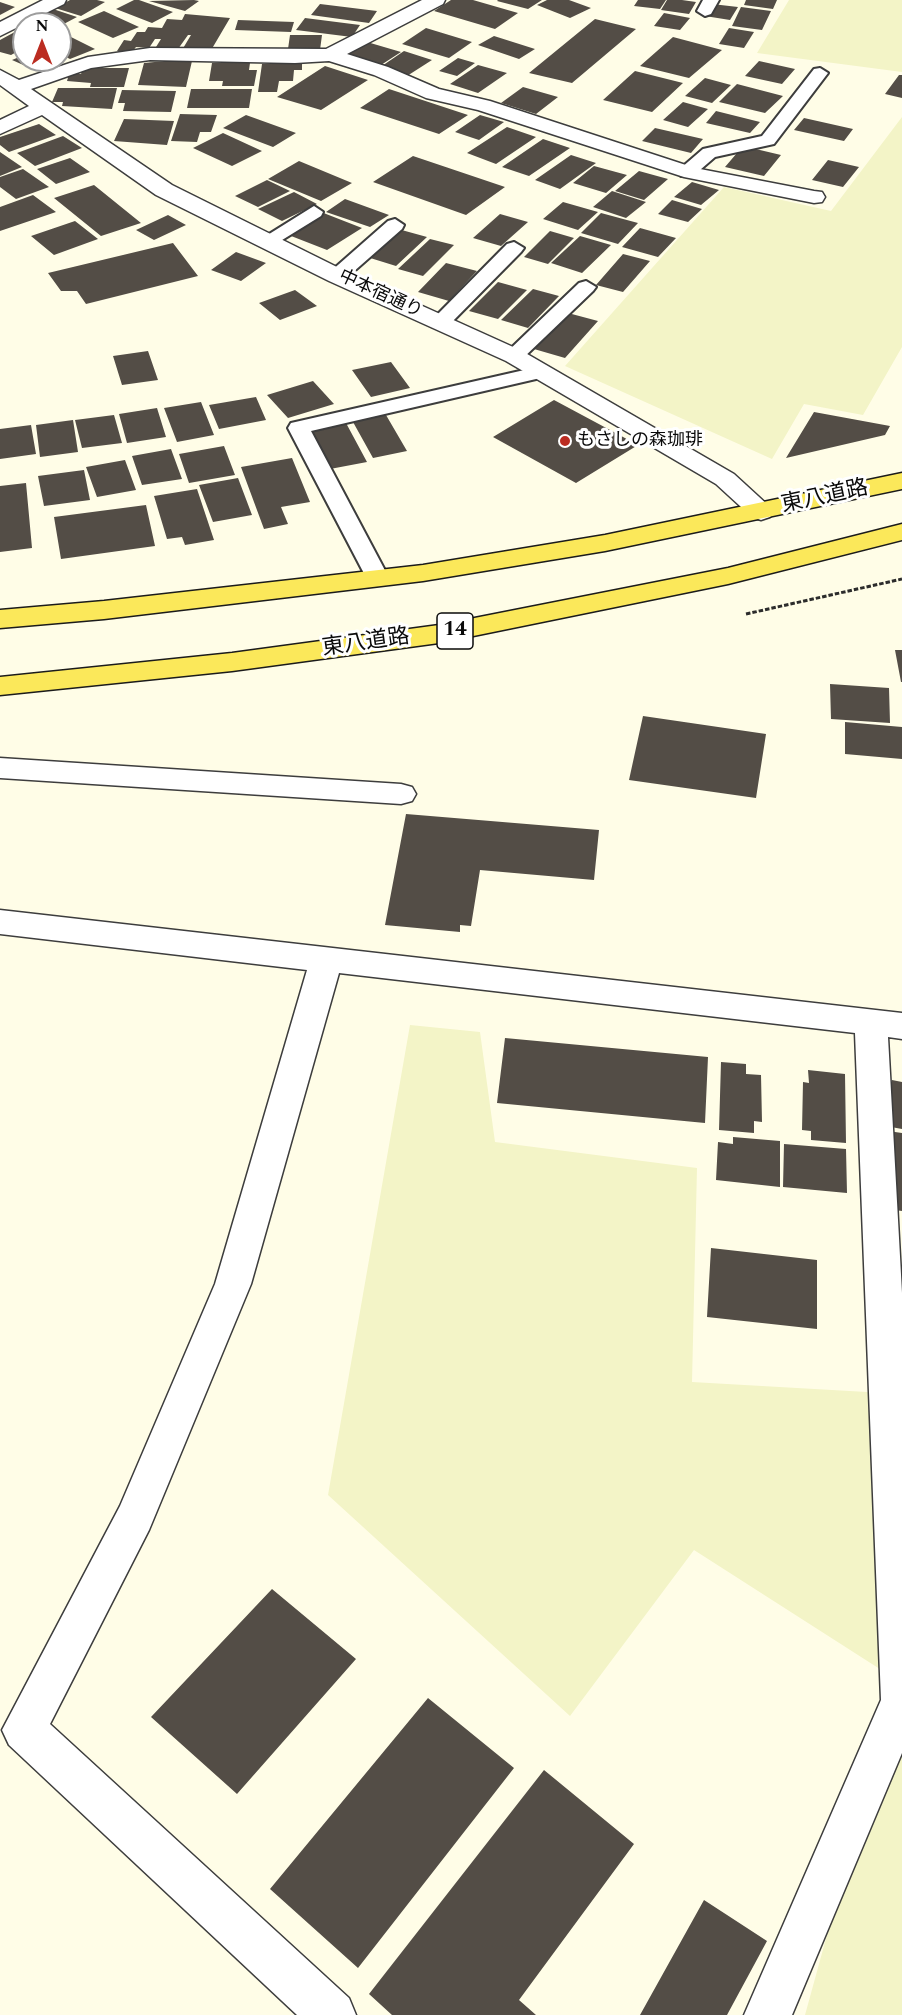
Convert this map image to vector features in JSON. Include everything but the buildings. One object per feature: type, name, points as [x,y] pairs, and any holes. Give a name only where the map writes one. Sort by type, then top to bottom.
[{"type":"main road","name":"東八道路","points":[[0,619],[151,605],[377,578],[546,554],[761,512],[902,481]]},
{"type":"main road","name":"東八道路","points":[[0,686],[232,662],[439,634],[717,579],[902,532]]},
{"type":"street","points":[[0,30],[57,0]]},
{"type":"street","points":[[330,55],[436,0]]},
{"type":"street","points":[[9,81],[88,63],[150,54],[295,57],[330,55],[381,71],[433,94],[483,105],[687,172],[814,197]]},
{"type":"street","name":"中本宿通り","points":[[9,81],[42,107],[164,190],[337,276],[542,372],[725,479],[761,512]]},
{"type":"street","points":[[0,128],[42,107]]},
{"type":"street","points":[[0,768],[400,794]]},
{"type":"street","points":[[0,922],[887,1024],[902,1700],[768,2015]]},
{"type":"street","points":[[327,958],[234,1284],[135,1517],[24,1730],[332,2015]]},
{"type":"lane","points":[[687,172],[709,153],[768,140],[820,73]]},
{"type":"lane","points":[[267,241],[314,212]]},
{"type":"lane","points":[[337,276],[394,225]]},
{"type":"lane","points":[[441,323],[514,248]]},
{"type":"lane","points":[[514,357],[586,287]]},
{"type":"lane","points":[[377,578],[299,428],[542,372]]},
{"type":"green space","points":[[789,0],[902,0],[902,72],[757,53]]},
{"type":"green space","points":[[902,117],[902,347],[863,415],[804,404],[772,459],[565,366],[724,187],[831,211]]},
{"type":"green space","points":[[410,1025],[480,1032],[495,1142],[697,1168],[692,1382],[902,1394],[902,2015],[805,2015],[897,1680],[694,1550],[570,1716],[328,1495]]},
{"type":"place","name":"もさしの森珈琲","points":[[565,441]]}]
